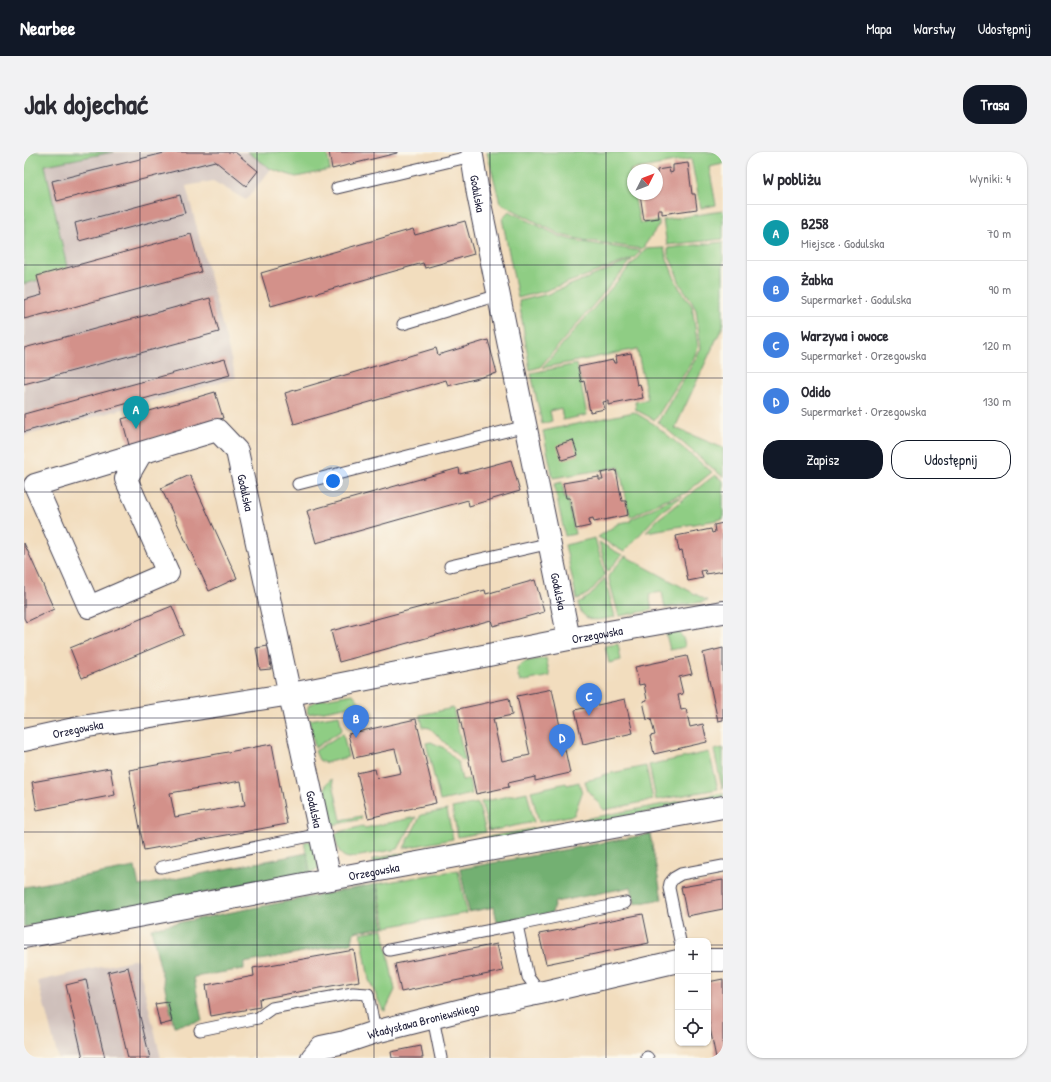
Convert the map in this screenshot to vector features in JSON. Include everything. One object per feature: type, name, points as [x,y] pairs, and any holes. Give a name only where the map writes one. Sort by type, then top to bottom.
[{"type":"street","name":"Godulska","points":[[472,154],[478,194],[570,638]]},
{"type":"street","name":"Godulska","points":[[141,453],[126,479],[168,573],[89,607],[35,485],[217,430],[237,451],[330,879]]},
{"type":"street","name":"Orzegowska","points":[[24,740],[88,726],[291,694],[570,638],[723,612]]},
{"type":"street","name":"Orzegowska","points":[[24,936],[723,807]]},
{"type":"street","points":[[711,960],[723,960]]},
{"type":"street","name":"Władysława Broniewskiego","points":[[312,1058],[321,1047],[346,1050],[375,1032],[482,1005],[675,962]]},
{"type":"lane","name":"Godulska","points":[[338,188],[472,154]]},
{"type":"lane","points":[[403,324],[500,295]]},
{"type":"lane","points":[[298,484],[526,426]]},
{"type":"lane","points":[[450,566],[550,543]]},
{"type":"lane","points":[[161,867],[320,834]]},
{"type":"lane","points":[[679,938],[669,888],[670,883],[674,878],[681,874],[723,866]]},
{"type":"lane","points":[[389,950],[626,903]]},
{"type":"lane","points":[[517,925],[528,977],[540,993]]},
{"type":"lane","points":[[200,1030],[258,1018],[272,1008],[353,993],[368,994],[375,1032]]},
{"type":"lane","points":[[433,1018],[441,1058]]},
{"type":"shaded area","points":[[112,152],[248,152],[271,169],[246,200],[213,181],[186,186],[236,378],[24,436],[24,284],[68,272],[44,165]]},
{"type":"shaded area","points":[[137,959],[161,1058],[58,1058],[38,981]]},
{"type":"green space","points":[[24,152],[113,152],[45,165],[68,272],[24,284]]},
{"type":"green space","points":[[248,152],[327,152],[330,170],[296,177],[271,169]]},
{"type":"green space","points":[[487,152],[723,152],[723,164],[709,167],[716,205],[701,208],[691,159],[663,164],[627,164],[627,200],[635,200],[640,223],[659,221],[659,225],[642,249],[561,235],[500,203]]},
{"type":"green space","points":[[509,211],[561,237],[582,242],[641,251],[634,258],[545,291],[518,298],[502,218]]},
{"type":"green space","points":[[723,211],[723,239],[667,245],[663,220]]},
{"type":"green space","points":[[723,242],[723,326],[675,428],[723,448],[723,477],[658,422],[701,348],[696,310],[680,284],[668,255],[668,248]]},
{"type":"green space","points":[[664,248],[676,282],[692,306],[698,347],[693,360],[655,420],[636,410],[635,402],[648,400],[637,349],[542,368],[645,249]]},
{"type":"green space","points":[[632,260],[540,367],[530,370],[519,301],[548,294]]},
{"type":"green space","points":[[577,364],[587,415],[563,420],[561,408],[550,411],[552,421],[542,424],[531,373]]},
{"type":"green space","points":[[634,412],[654,424],[712,472],[686,493],[664,500],[633,516],[630,516],[619,467],[553,478],[543,431]]},
{"type":"green space","points":[[715,475],[723,481],[723,519],[646,532],[658,519]]},
{"type":"green space","points":[[562,482],[565,500],[568,499],[575,534],[565,536],[554,484]]},
{"type":"green space","points":[[683,496],[662,511],[624,552],[598,537],[619,523],[631,521],[631,519],[665,502]]},
{"type":"green space","points":[[595,538],[605,575],[589,593],[577,600],[565,545]]},
{"type":"green space","points":[[599,542],[622,555],[607,572]]},
{"type":"green space","points":[[625,556],[708,601],[665,608],[662,592],[649,594],[652,610],[619,616],[608,576]]},
{"type":"green space","points":[[605,578],[615,617],[597,620],[587,618],[580,610],[578,603],[590,596]]},
{"type":"green space","points":[[676,632],[682,636],[685,647],[670,650],[666,634]]},
{"type":"green space","points":[[618,644],[621,660],[609,663],[605,646]]},
{"type":"green space","points":[[546,658],[550,676],[520,682],[517,670],[521,664]]},
{"type":"green space","points":[[353,694],[361,704],[308,714],[308,707],[312,703],[323,699]]},
{"type":"green space","points":[[453,708],[465,760],[463,761],[430,728],[423,727],[420,715]]},
{"type":"green space","points":[[339,715],[342,730],[315,748],[309,720]]},
{"type":"green space","points":[[343,733],[348,757],[325,763],[319,760],[315,751]]},
{"type":"green space","points":[[431,742],[444,748],[458,762],[462,780],[469,779],[472,794],[440,801],[426,743]]},
{"type":"green space","points":[[723,748],[723,788],[722,788],[714,750]]},
{"type":"green space","points":[[709,752],[718,789],[656,800],[649,765]]},
{"type":"green space","points":[[646,766],[653,800],[604,810],[588,791],[585,781],[602,777],[602,775]]},
{"type":"green space","points":[[332,779],[341,820],[361,816],[362,819],[333,825],[325,788],[327,783]]},
{"type":"green space","points":[[579,782],[582,793],[574,815],[539,822],[531,791],[566,783],[567,785]]},
{"type":"green space","points":[[527,792],[534,822],[489,831],[481,802]]},
{"type":"green space","points":[[723,793],[723,798],[372,863],[372,859]]},
{"type":"green space","points":[[478,803],[486,832],[458,837],[452,808]]},
{"type":"green space","points":[[447,810],[453,839],[404,848],[421,815]]},
{"type":"green space","points":[[416,817],[398,849],[349,858],[342,855],[338,849],[335,833],[363,826],[365,828]]},
{"type":"green space","points":[[650,834],[662,899],[635,904],[631,887],[555,902],[552,913],[497,922],[494,907],[469,912],[460,869]]},
{"type":"green space","points":[[309,841],[314,844],[319,868],[310,873],[304,842]]},
{"type":"green space","points":[[307,853],[310,873],[24,927],[24,887],[135,867],[139,886]]},
{"type":"green space","points":[[458,870],[467,913],[386,927],[377,884]]},
{"type":"green space","points":[[376,884],[384,927],[354,932],[352,943],[244,963],[244,969],[194,977],[202,1021],[174,1026],[151,928]]},
{"type":"green space","points":[[383,929],[395,990],[385,1011],[383,1010],[369,980],[361,933]]},
{"type":"building","points":[[168,152],[235,152],[258,171],[246,186],[215,161],[57,201],[52,181]]},
{"type":"building","points":[[329,152],[397,152],[397,153],[332,169]]},
{"type":"building","points":[[688,163],[692,194],[695,194],[697,209],[662,214],[662,210],[658,210],[659,218],[644,220],[641,200],[663,200],[663,169],[669,168],[670,173],[673,172],[673,165]]},
{"type":"building","points":[[180,195],[185,213],[79,241],[75,223]]},
{"type":"building","points":[[465,221],[474,254],[425,268],[423,263],[271,306],[261,273],[413,229],[415,235]]},
{"type":"building","points":[[191,234],[201,272],[48,314],[24,319],[24,300],[42,295],[37,276]]},
{"type":"building","points":[[210,298],[219,332],[24,384],[24,348]]},
{"type":"building","points":[[488,340],[497,373],[448,386],[446,380],[294,424],[285,393],[436,348],[438,355]]},
{"type":"building","points":[[631,353],[637,385],[640,384],[643,398],[608,405],[608,401],[603,402],[605,409],[590,412],[584,381],[581,382],[578,367],[613,360],[614,363],[617,363],[616,356]]},
{"type":"building","points":[[225,359],[230,375],[24,432],[24,414]]},
{"type":"building","points":[[215,392],[223,418],[129,445],[122,419]]},
{"type":"building","points":[[573,440],[578,455],[562,460],[557,445]]},
{"type":"building","points":[[511,460],[520,491],[469,506],[468,500],[316,543],[307,511],[459,468],[460,474]]},
{"type":"building","points":[[616,470],[622,501],[626,501],[628,515],[594,522],[593,518],[589,519],[590,526],[576,529],[570,498],[566,498],[563,483],[599,477],[599,480],[603,480],[601,473]]},
{"type":"building","points":[[190,475],[237,578],[209,591],[161,488]]},
{"type":"building","points":[[723,523],[723,571],[706,574],[705,570],[701,571],[703,578],[688,581],[682,550],[679,551],[676,536],[711,529],[712,533],[715,532],[714,525]]},
{"type":"building","points":[[24,543],[54,609],[26,622],[24,618]]},
{"type":"building","points":[[535,580],[544,612],[493,626],[491,620],[339,662],[331,631],[485,590],[486,594]]},
{"type":"building","points":[[172,606],[184,635],[82,678],[70,648]]},
{"type":"building","points":[[268,646],[271,669],[260,670],[256,648]]},
{"type":"building","points":[[723,648],[723,720],[718,721],[703,653]]},
{"type":"building","points":[[687,656],[692,674],[679,677],[683,694],[678,695],[681,710],[686,709],[690,727],[703,724],[707,742],[654,754],[650,736],[655,735],[651,719],[647,720],[643,701],[647,700],[644,684],[639,685],[635,667]]},
{"type":"building","points":[[552,689],[570,773],[535,781],[535,777],[508,783],[509,787],[476,794],[458,709],[509,698],[512,715],[493,719],[502,761],[530,755],[517,696]]},
{"type":"building","points":[[625,699],[633,733],[583,744],[575,710]]},
{"type":"building","points":[[416,719],[436,803],[368,818],[357,773],[375,769],[377,778],[401,773],[395,749],[354,758],[348,734]]},
{"type":"building","points":[[272,744],[287,824],[144,850],[129,770]],"holes":[[[241,781],[245,805],[175,817],[170,793]]]},
{"type":"building","points":[[110,768],[115,795],[37,810],[32,782]]},
{"type":"building","points":[[723,880],[723,909],[687,916],[681,887]]},
{"type":"building","points":[[643,914],[649,943],[546,964],[539,934]]},
{"type":"building","points":[[497,944],[503,971],[401,992],[395,964]]},
{"type":"building","points":[[354,950],[359,981],[259,999],[260,1007],[211,1016],[206,985],[254,976],[253,968]]},
{"type":"building","points":[[128,967],[150,1058],[128,1058],[108,972]]},
{"type":"building","points":[[723,979],[723,1058],[716,1058],[711,1033],[711,981]]},
{"type":"building","points":[[86,980],[105,1058],[83,1058],[66,985]]},
{"type":"building","points":[[168,1002],[172,1022],[160,1025],[155,1004]]},
{"type":"building","points":[[421,1046],[423,1058],[392,1058],[391,1052]]},
{"type":"place","name":"B258","points":[[136,429]]},
{"type":"place","name":"Warzywa i owoce","points":[[589,716]]},
{"type":"place","name":"Żabka","points":[[356,738]]},
{"type":"place","name":"Odido","points":[[562,757]]}]
